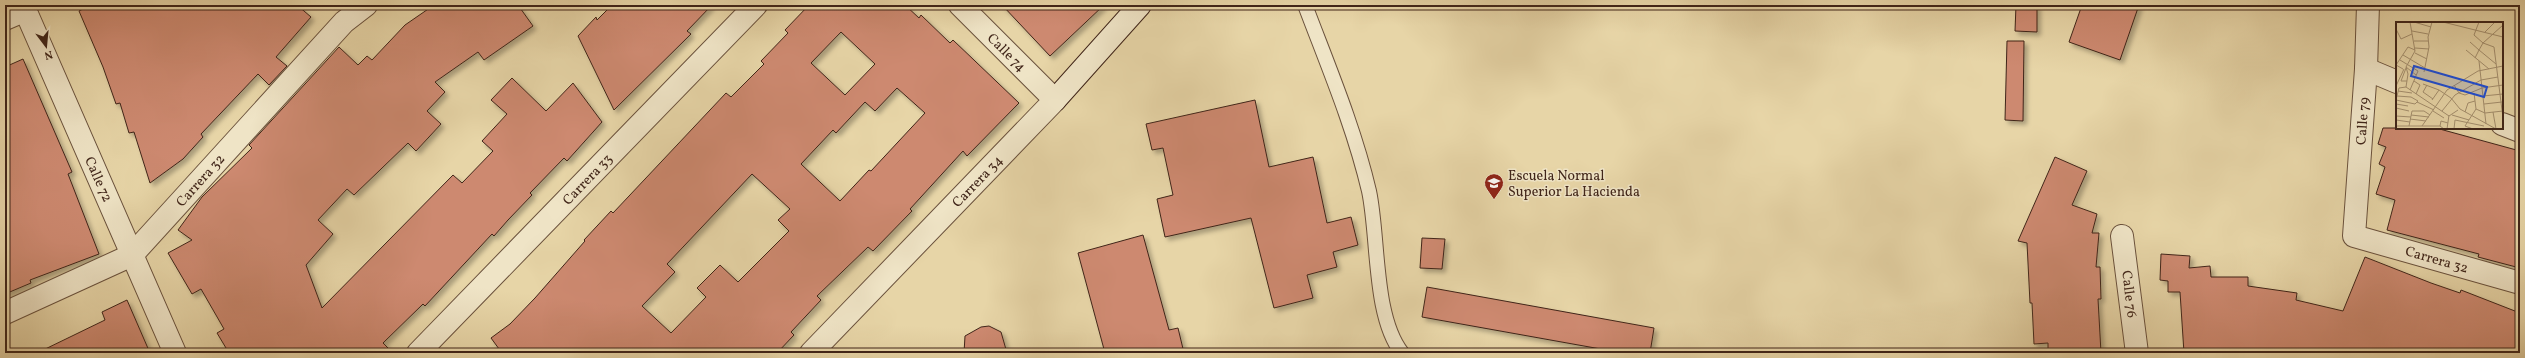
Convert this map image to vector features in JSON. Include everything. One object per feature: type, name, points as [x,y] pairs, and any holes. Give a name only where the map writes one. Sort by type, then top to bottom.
[{"type":"street","name":"Carrera 32","points":[[5,313],[132,255],[341,13],[366,5]]},
{"type":"street","name":"Carrera 33","points":[[418,353],[756,5]]},
{"type":"street","name":"Calle 74","points":[[960,5],[1055,100]]},
{"type":"street","name":"Carrera 34","points":[[810,353],[1055,100],[1140,5]]},
{"type":"street","name":"Calle 79","points":[[2354,236],[2366,69],[2368,5]]},
{"type":"street","points":[[5,19],[24,8]]},
{"type":"street","name":"Calle 72","points":[[24,8],[175,353]]},
{"type":"street","points":[[2366,69],[2396,82]]},
{"type":"street","points":[[2503,124],[2520,131]]},
{"type":"street","name":"Calle 76","points":[[2122,236],[2137,353]]},
{"type":"street","name":"Carrera 32","points":[[2354,236],[2520,283]]},
{"type":"lane","points":[[1305,5],[1349,122],[1369,192],[1384,311],[1391,335],[1401,353]]},
{"type":"building","points":[[91,5],[297,5],[311,17],[276,57],[287,66],[269,85],[258,74],[201,134],[203,137],[183,159],[150,183],[134,132],[129,133],[120,103],[116,104],[103,67],[79,11]]},
{"type":"building","points":[[434,5],[518,5],[533,26],[484,60],[478,52],[435,82],[445,92],[427,111],[441,124],[416,151],[408,143],[354,195],[347,189],[318,220],[333,234],[306,265],[322,308],[453,175],[462,183],[493,151],[482,141],[507,114],[491,100],[512,78],[546,111],[573,83],[602,122],[567,161],[564,158],[530,193],[532,195],[494,236],[492,234],[425,306],[423,304],[383,343],[393,353],[229,353],[217,333],[224,329],[201,289],[192,294],[168,253],[192,240],[178,230],[202,197],[252,148],[249,145],[339,47],[358,65],[367,56],[372,60],[405,25]]},
{"type":"building","points":[[612,5],[712,5],[687,31],[691,34],[614,110],[578,36],[596,17],[597,20]]},
{"type":"building","points":[[809,5],[905,5],[919,18],[921,15],[950,43],[953,40],[1019,103],[967,156],[963,151],[910,209],[912,211],[873,251],[868,247],[817,296],[821,300],[791,332],[794,335],[777,353],[502,353],[491,338],[510,324],[535,298],[585,241],[584,240],[611,211],[613,213],[726,93],[731,97],[764,64],[761,61],[788,33],[785,30]],"holes":[[[841,32],[875,64],[845,95],[811,63]],[[897,88],[925,113],[871,171],[869,170],[840,201],[801,164],[833,130],[836,133],[865,102],[875,111]],[[752,174],[790,209],[778,220],[789,231],[738,282],[720,265],[697,288],[706,297],[671,333],[642,306],[675,272],[667,264]]]},
{"type":"building","points":[[1002,5],[1104,5],[1050,56]]},
{"type":"building","points":[[2016,5],[2037,5],[2037,32],[2015,31]]},
{"type":"building","points":[[2082,5],[2139,5],[2120,60],[2069,42]]},
{"type":"building","points":[[2007,41],[2024,41],[2023,121],[2005,120]]},
{"type":"building","points":[[23,59],[72,172],[68,174],[99,254],[30,280],[31,283],[5,294],[5,67]]},
{"type":"building","points":[[1255,100],[1269,167],[1313,157],[1327,223],[1351,217],[1358,245],[1333,252],[1337,267],[1307,275],[1313,298],[1274,308],[1251,218],[1165,237],[1157,199],[1173,195],[1163,148],[1152,150],[1146,124]]},
{"type":"building","points":[[2383,128],[2440,129],[2520,151],[2520,268],[2478,257],[2479,254],[2387,230],[2395,200],[2376,194],[2385,167],[2379,164],[2386,147],[2378,144]]},
{"type":"building","points":[[2055,157],[2087,171],[2072,205],[2097,214],[2092,233],[2099,233],[2096,267],[2100,267],[2101,299],[2098,299],[2101,353],[2048,353],[2048,343],[2034,344],[2027,243],[2018,241]]},
{"type":"building","points":[[1143,235],[1169,330],[1178,328],[1184,353],[1105,353],[1078,253]]},
{"type":"building","points":[[1422,238],[1445,239],[1442,269],[1420,268]]},
{"type":"building","points":[[2161,254],[2190,256],[2189,268],[2210,266],[2211,277],[2248,277],[2248,286],[2297,293],[2296,300],[2343,311],[2365,257],[2431,283],[2460,293],[2461,290],[2520,313],[2520,353],[2184,353],[2180,292],[2168,292],[2168,281],[2160,280]]},
{"type":"building","points":[[1427,287],[1654,328],[1650,353],[1623,353],[1422,317]]},
{"type":"building","points":[[127,300],[150,353],[37,353],[105,320],[102,312]]},
{"type":"building","points":[[989,326],[1001,332],[1007,353],[964,353],[965,336],[981,327]]},
{"type":"place","name":"Escuela Normal Superior La Hacienda","points":[[1494,200]]}]
